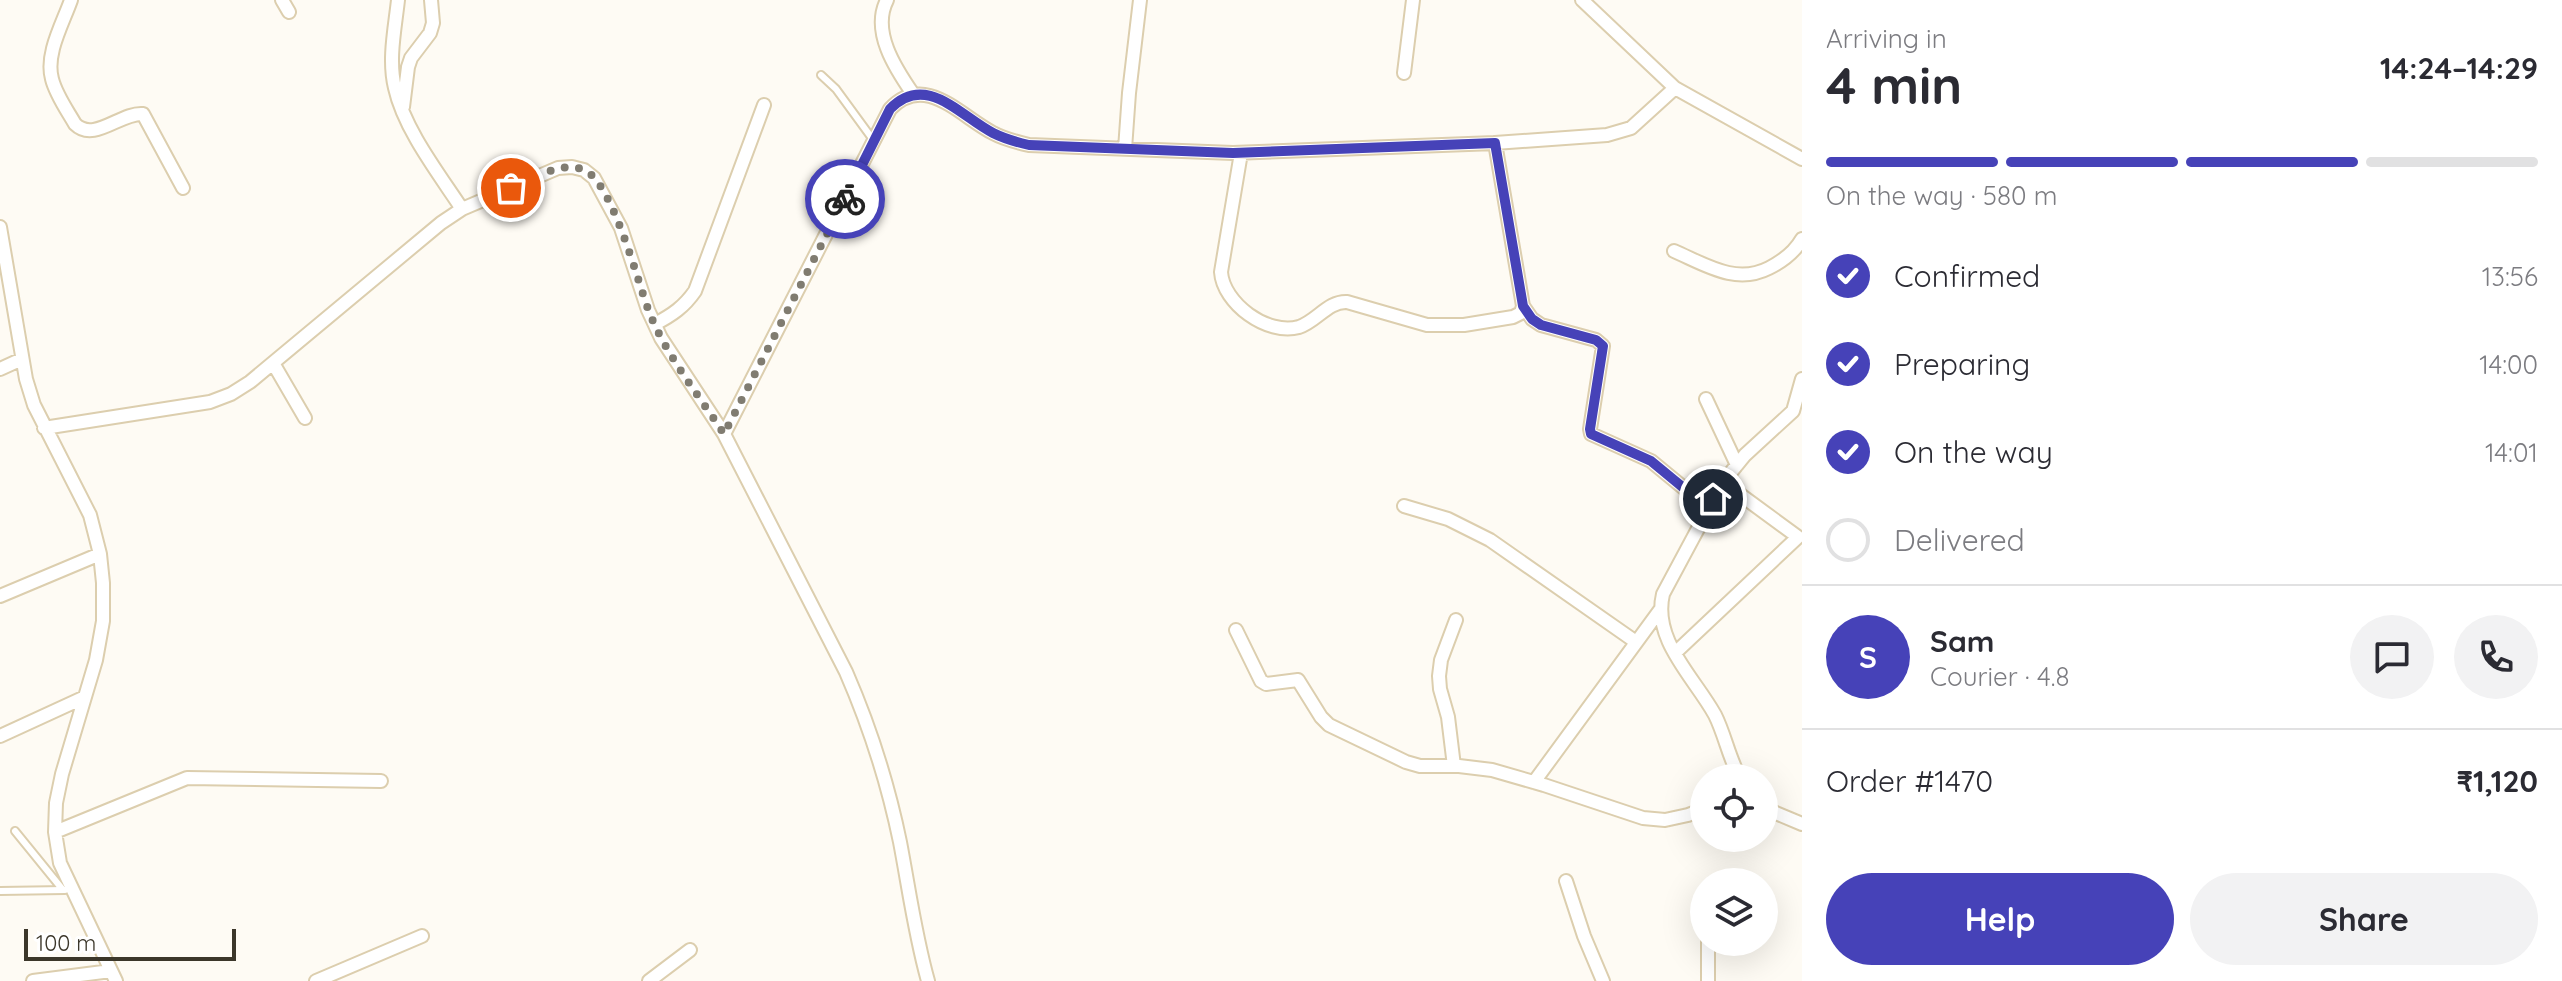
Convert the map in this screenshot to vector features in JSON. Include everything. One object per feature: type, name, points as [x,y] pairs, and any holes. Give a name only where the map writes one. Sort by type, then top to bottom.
[{"type":"street","points":[[71,0],[54,48],[51,78],[75,124],[93,130],[134,114],[143,114],[183,188]]},
{"type":"street","points":[[398,0],[392,69],[395,88],[422,147],[462,209]]},
{"type":"street","points":[[403,110],[411,58],[430,33],[433,23],[431,0]]},
{"type":"street","points":[[887,0],[881,16],[882,30],[889,52],[913,94]]},
{"type":"street","points":[[1125,149],[1140,0]]},
{"type":"street","points":[[1404,73],[1413,0]]},
{"type":"street","points":[[1582,0],[1675,88],[1802,159]]},
{"type":"street","points":[[724,434],[890,109],[901,98],[913,94],[928,95],[946,102],[991,132],[1029,145],[1241,153],[1495,143],[1619,133],[1640,121],[1675,88]]},
{"type":"street","points":[[655,324],[677,312],[695,291],[764,105]]},
{"type":"street","points":[[1241,153],[1221,272],[1221,282],[1239,308],[1277,327],[1296,328],[1313,321],[1340,301],[1427,325],[1447,327],[1513,317],[1521,313],[1523,306],[1495,143]]},
{"type":"street","points":[[44,428],[210,402],[231,394],[250,382],[441,223],[462,209],[558,168],[584,170],[594,178],[621,228],[661,338],[724,434],[863,711],[893,812],[914,927],[928,981]]},
{"type":"street","points":[[0,227],[22,359],[34,405],[90,515],[100,554],[103,583],[103,621],[96,660],[62,774],[56,803],[55,832],[68,890],[114,976],[33,981]]},
{"type":"street","points":[[1674,251],[1719,271],[1746,276],[1780,263],[1802,239]]},
{"type":"street","points":[[1523,306],[1536,323],[1596,340],[1603,346],[1591,434],[1651,461],[1708,508]]},
{"type":"street","points":[[0,369],[22,359]]},
{"type":"street","points":[[273,363],[305,418]]},
{"type":"street","points":[[1734,764],[1714,714],[1675,653],[1660,620],[1660,610],[1663,594],[1723,482],[1763,437],[1793,411],[1802,379]]},
{"type":"street","points":[[1706,399],[1737,465]]},
{"type":"street","points":[[1675,653],[1800,536],[1723,482]]},
{"type":"street","points":[[1404,506],[1448,519],[1490,540],[1636,642]]},
{"type":"street","points":[[0,596],[100,554]]},
{"type":"street","points":[[1534,782],[1660,610]]},
{"type":"street","points":[[1454,766],[1439,676],[1441,660],[1456,620]]},
{"type":"street","points":[[1236,630],[1261,681],[1266,684],[1298,680],[1329,725],[1406,762],[1420,766],[1492,770],[1643,818],[1665,820],[1690,814]]},
{"type":"street","points":[[0,736],[85,697]]},
{"type":"street","points":[[55,832],[187,778],[381,781]]},
{"type":"street","points":[[1778,814],[1802,824]]},
{"type":"street","points":[[1566,881],[1603,981]]},
{"type":"street","points":[[316,981],[422,936]]},
{"type":"street","points":[[649,981],[690,950]]},
{"type":"street","points":[[1708,956],[1708,981]]},
{"type":"lane","points":[[821,75],[831,82],[874,141]]},
{"type":"lane","points":[[15,831],[68,890]]},
{"type":"lane","points":[[0,891],[68,890]]},
{"type":"way so far","points":[[511,188],[558,168],[584,170],[594,178],[621,228],[648,310],[661,338],[724,434],[845,199]]},
{"type":"route","points":[[845,199],[890,109],[901,98],[913,94],[928,95],[946,102],[991,132],[1029,145],[1233,153],[1495,143],[1523,306],[1536,323],[1596,340],[1603,346],[1591,434],[1651,461],[1708,508],[1713,499]]}]
